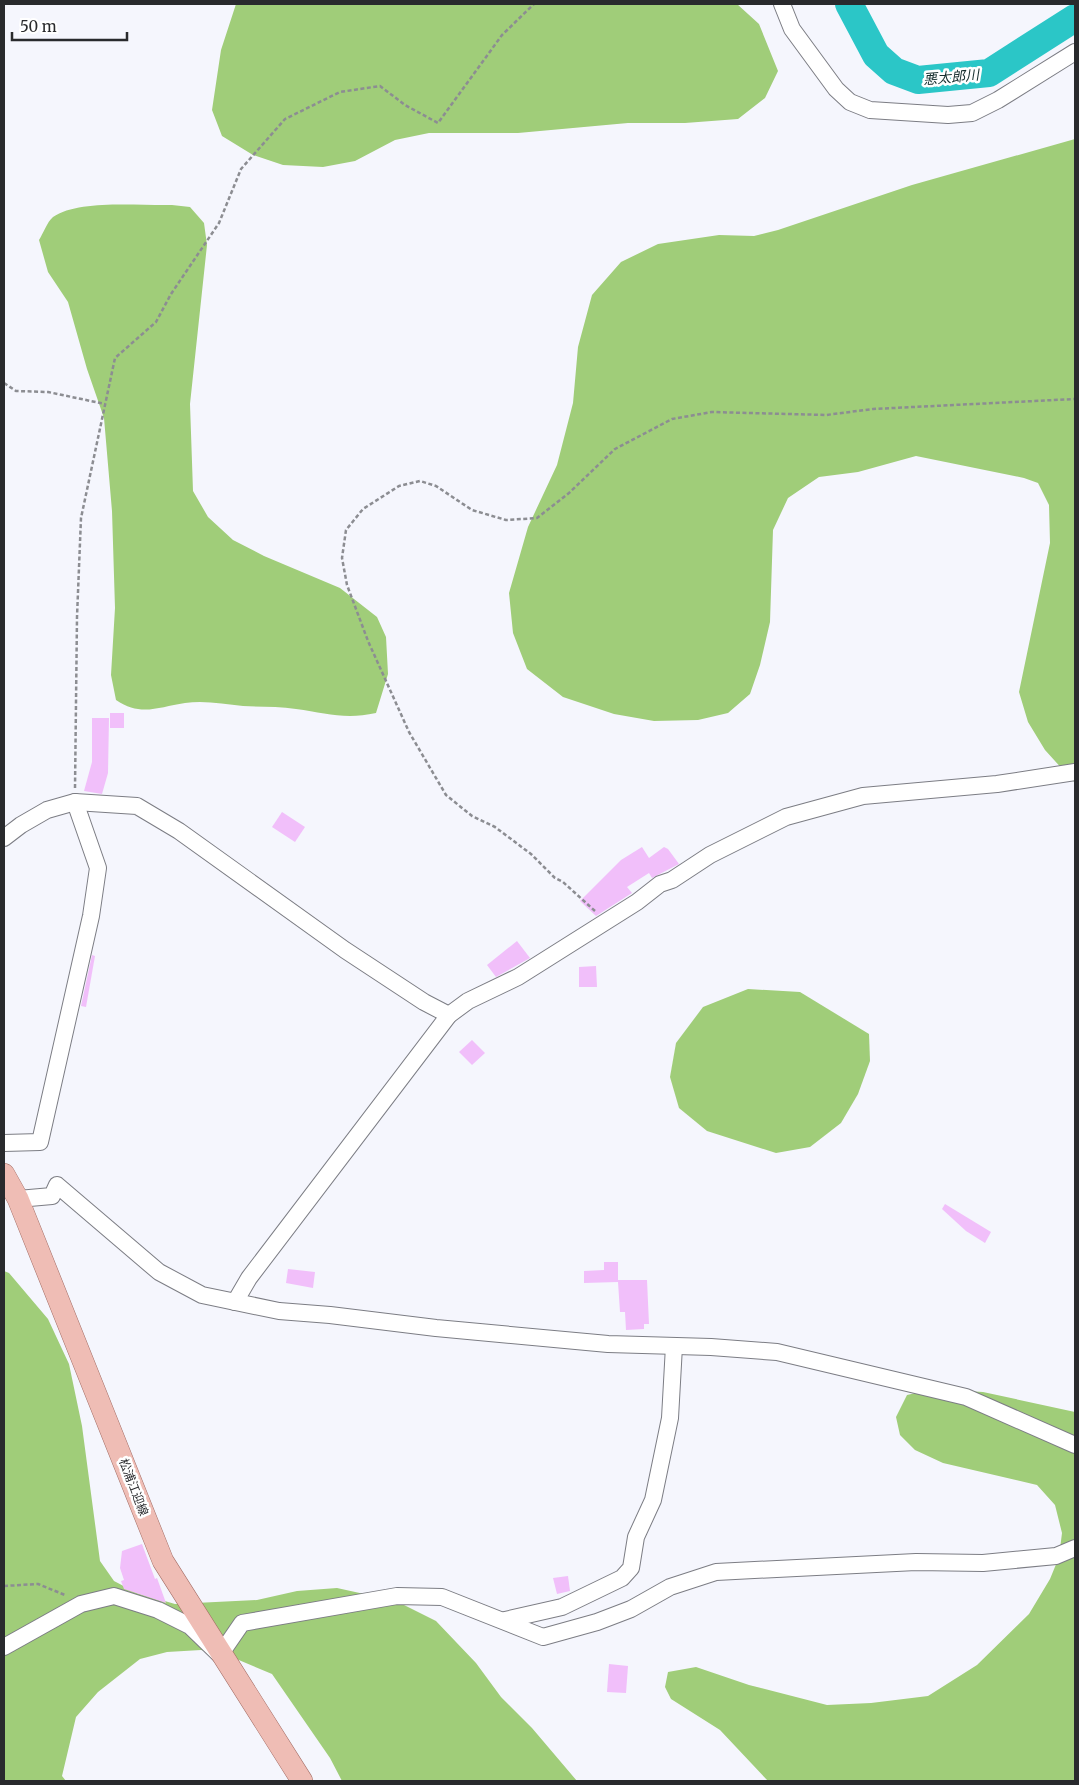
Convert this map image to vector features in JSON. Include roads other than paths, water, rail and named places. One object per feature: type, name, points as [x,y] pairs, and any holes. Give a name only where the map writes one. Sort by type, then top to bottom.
[{"type":"main road","name":"松浦江迎線","points":[[4,1174],[18,1199],[163,1561],[220,1655],[302,1781]]},
{"type":"street","points":[[782,4],[792,29],[836,89],[850,102],[870,110],[948,115],[972,113],[998,100],[1075,52]]},
{"type":"street","points":[[235,1302],[249,1278],[449,1015],[468,1001],[518,977],[710,855],[786,817],[863,796],[997,784],[1075,772]]},
{"type":"street","points":[[4,838],[21,825],[47,810],[75,802],[137,806],[179,831],[345,950],[424,1002],[449,1015]]},
{"type":"street","points":[[4,1143],[40,1142],[91,916],[98,868],[75,802]]},
{"type":"street","points":[[18,1199],[52,1196],[57,1186],[118,1240],[158,1272],[202,1295],[279,1311],[330,1315],[436,1328],[608,1344],[777,1352],[966,1397],[1075,1445]]},
{"type":"street","points":[[505,1620],[562,1607],[622,1578],[631,1568],[636,1538],[653,1500],[670,1418],[674,1346]]},
{"type":"street","points":[[4,1646],[81,1604],[114,1596],[158,1610],[190,1626],[220,1655],[242,1623],[397,1596],[442,1597],[505,1620],[543,1637],[597,1622],[631,1609],[670,1587],[716,1572],[916,1562],[983,1563],[1056,1556],[1075,1548]]},
{"type":"waterway","name":"悪太郎川","points":[[849,4],[876,55],[894,71],[918,80],[989,73],[1075,18]]}]
